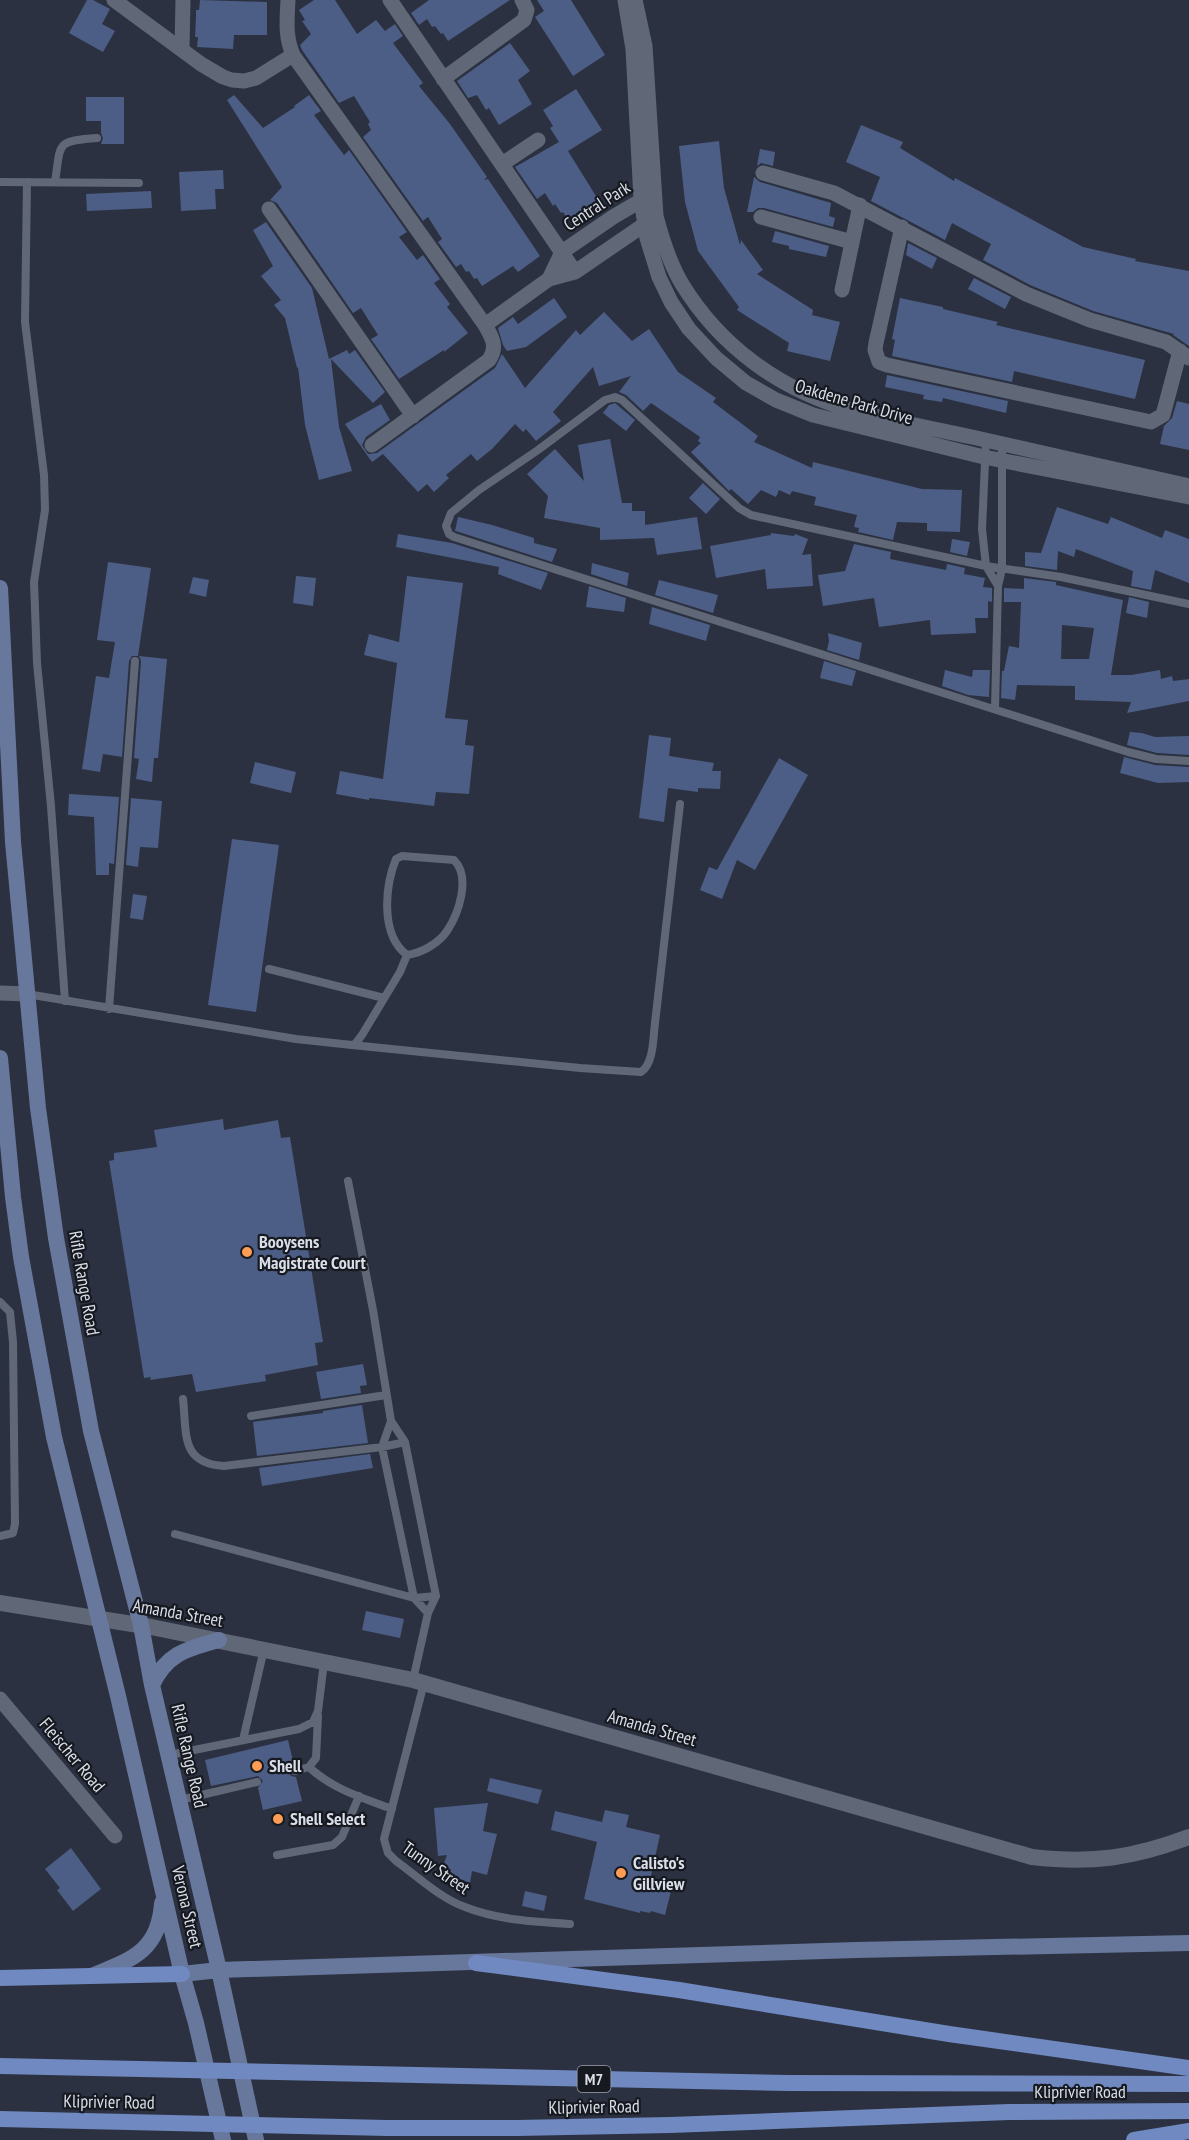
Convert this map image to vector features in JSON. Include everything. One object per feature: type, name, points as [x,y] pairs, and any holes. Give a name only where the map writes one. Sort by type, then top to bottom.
[{"type":"main road","name":"Rifle Range Road","points":[[0,588],[13,842],[38,1108],[56,1238],[82,1393],[113,1523],[141,1625],[152,1685],[219,1970]]},
{"type":"main road","points":[[0,1058],[13,1197],[33,1326],[56,1447],[100,1619]]},
{"type":"main road","name":"Verona Street","points":[[100,1619],[223,2140]]},
{"type":"main road","points":[[152,1685],[157,1674],[169,1660],[185,1649],[219,1640]]},
{"type":"main road","points":[[94,1975],[124,1962],[143,1950],[157,1932],[161,1920],[163,1890]]},
{"type":"main road","points":[[0,1978],[182,1974],[219,1970],[833,1951],[1189,1943]]},
{"type":"main road","points":[[476,1963],[679,1990],[961,2036],[1189,2068]]},
{"type":"main road","points":[[219,1970],[256,2140]]},
{"type":"main road","name":"Kliprivier Road","points":[[0,2066],[789,2083],[1189,2084]]},
{"type":"main road","name":"Kliprivier Road","points":[[0,2119],[387,2128],[517,2128],[670,2125],[1008,2112],[1189,2111]]},
{"type":"main road","points":[[1134,2140],[1189,2131]]},
{"type":"street","points":[[114,0],[223,77],[244,81],[256,78],[269,72],[294,54]]},
{"type":"street","points":[[182,50],[183,0]]},
{"type":"street","points":[[288,0],[286,28],[288,43],[294,54],[494,340],[495,348],[489,360],[372,445]]},
{"type":"street","points":[[390,0],[575,272]]},
{"type":"street","points":[[443,79],[524,21],[527,10],[522,0]]},
{"type":"street","name":"Oakdene Park Drive","points":[[625,0],[633,50],[653,259],[671,302],[689,329],[709,351],[746,382],[776,400],[813,415],[984,457],[1189,497]]},
{"type":"street","name":"Oakdene Park Drive","points":[[635,0],[645,45],[648,196]]},
{"type":"street","points":[[502,164],[538,140]]},
{"type":"street","points":[[763,173],[834,193],[860,205],[1026,294],[1090,320],[1166,342],[1184,355],[1163,415],[1151,422],[879,362],[874,350],[902,228]]},
{"type":"street","name":"Central Park","points":[[562,252],[648,196]]},
{"type":"street","points":[[842,290],[860,205]]},
{"type":"street","points":[[269,210],[413,416]]},
{"type":"street","points":[[761,217],[852,242]]},
{"type":"street","points":[[485,325],[549,279],[575,272],[650,221]]},
{"type":"street","name":"Oakdene Park Drive","points":[[650,221],[693,301],[717,330],[740,352],[776,378],[814,397],[849,410],[1189,486]]},
{"type":"street","points":[[549,279],[562,252]]},
{"type":"street","points":[[0,993],[27,994]]},
{"type":"street","points":[[0,1117],[4,1089]]},
{"type":"street","name":"Amanda Street","points":[[0,1602],[141,1625],[324,1660],[418,1681],[1032,1857],[1093,1861],[1130,1856],[1189,1837]]},
{"type":"street","name":"Fleischer Road","points":[[0,1699],[115,1836]]},
{"type":"lane","points":[[55,182],[59,153],[63,144],[69,140],[97,138]]},
{"type":"lane","points":[[0,182],[139,183]]},
{"type":"lane","points":[[27,182],[25,322],[44,475],[45,510],[33,582],[37,663],[51,806],[65,1001]]},
{"type":"lane","points":[[1189,604],[1061,577],[986,566],[751,515],[739,508],[622,400],[615,397],[605,400],[479,490],[451,513],[446,526],[449,534],[454,537],[1135,754],[1156,759],[1189,761]]},
{"type":"lane","points":[[986,440],[982,529],[986,566],[998,586]]},
{"type":"lane","points":[[995,709],[998,586],[1002,569],[1002,444]]},
{"type":"lane","points":[[109,1009],[135,661]]},
{"type":"lane","points":[[27,994],[296,1039],[640,1072],[645,1069],[650,1058],[680,804]]},
{"type":"lane","points":[[402,856],[454,860],[460,866],[462,875],[461,897],[447,931],[429,947],[407,955],[401,950],[392,933],[388,918],[387,900],[396,859],[402,856]]},
{"type":"lane","points":[[352,1045],[362,1035],[400,972],[407,955]]},
{"type":"lane","points":[[269,969],[384,998]]},
{"type":"lane","points":[[176,1534],[414,1598],[436,1596],[405,1442],[391,1421],[373,1310],[348,1181]]},
{"type":"lane","points":[[0,1302],[10,1312],[13,1342],[15,1524],[13,1533],[0,1536]]},
{"type":"lane","points":[[250,1416],[386,1395]]},
{"type":"lane","points":[[183,1399],[189,1447],[197,1459],[209,1465],[224,1466],[382,1447],[405,1442]]},
{"type":"lane","points":[[391,1421],[382,1447],[414,1598],[428,1613]]},
{"type":"lane","name":"Tunny Street","points":[[436,1596],[428,1613],[418,1681],[384,1839],[388,1853],[396,1861],[465,1908],[520,1921],[570,1924]]},
{"type":"lane","points":[[243,1740],[264,1649]]},
{"type":"lane","points":[[295,1771],[309,1767],[316,1758],[318,1711],[324,1660]]},
{"type":"lane","points":[[168,1755],[299,1729],[312,1722],[318,1711]]},
{"type":"lane","points":[[309,1767],[333,1786],[392,1809]]},
{"type":"lane","points":[[179,1800],[257,1782]]},
{"type":"lane","points":[[277,1855],[333,1845],[338,1842],[359,1796]]},
{"type":"building","points":[[87,0],[93,0],[110,9],[102,24],[115,31],[103,52],[69,33]]},
{"type":"building","points":[[200,0],[267,2],[267,35],[234,35],[233,49],[197,47],[196,10],[199,10]]},
{"type":"building","points":[[314,0],[335,0],[357,34],[376,20],[385,31],[395,24],[403,36],[393,43],[423,83],[419,86],[450,124],[487,177],[484,180],[488,179],[540,256],[518,272],[513,266],[482,286],[469,271],[466,272],[461,264],[456,267],[438,242],[442,239],[428,217],[423,221],[363,137],[371,130],[368,124],[370,122],[354,96],[339,103],[302,50],[300,45],[311,34],[302,21],[305,20],[299,10]]},
{"type":"building","points":[[429,0],[510,0],[448,41],[435,26],[432,27],[427,19],[419,25],[411,13]]},
{"type":"building","points":[[537,0],[571,0],[605,55],[573,76],[535,17],[544,11]]},
{"type":"building","points":[[510,43],[530,71],[518,80],[532,104],[499,125],[489,108],[486,110],[477,95],[468,98],[457,81]]},
{"type":"building","points":[[576,89],[602,130],[568,151],[599,201],[568,220],[555,204],[553,206],[545,193],[537,199],[515,167],[559,142],[543,110]]},
{"type":"building","points":[[234,95],[263,128],[309,95],[321,111],[314,115],[344,155],[349,150],[407,232],[399,237],[417,260],[423,255],[440,279],[434,283],[450,304],[447,307],[468,333],[444,352],[444,350],[399,379],[371,339],[378,335],[361,308],[353,313],[277,203],[270,200],[282,187],[227,100]]},
{"type":"building","points":[[86,97],[124,97],[124,144],[101,144],[103,138],[101,121],[86,121]]},
{"type":"building","points":[[861,125],[903,142],[900,148],[954,181],[955,178],[1083,247],[1136,259],[1135,261],[1189,271],[1189,346],[1174,334],[1093,311],[1030,285],[983,260],[991,244],[952,223],[945,240],[871,201],[880,177],[846,162]]},
{"type":"building","points":[[719,141],[724,188],[740,245],[741,240],[763,270],[757,274],[813,310],[812,315],[840,322],[830,361],[787,351],[789,343],[737,310],[739,307],[698,251],[685,202],[679,146]]},
{"type":"building","points":[[760,149],[775,152],[773,166],[761,163],[757,166]]},
{"type":"building","points":[[223,170],[224,189],[215,189],[216,209],[181,211],[179,172]]},
{"type":"building","points":[[754,177],[760,182],[831,203],[829,216],[835,218],[833,227],[764,208],[747,212]]},
{"type":"building","points":[[151,191],[152,208],[87,211],[86,194]]},
{"type":"building","points":[[266,222],[312,288],[329,359],[347,350],[349,354],[355,350],[385,392],[373,403],[331,359],[339,427],[352,471],[319,480],[305,425],[298,367],[285,318],[274,305],[281,300],[261,276],[273,266],[253,230]]},
{"type":"building","points":[[775,231],[829,246],[826,257],[789,249],[789,246],[772,242]]},
{"type":"building","points":[[908,243],[937,258],[932,269],[906,255]]},
{"type":"building","points":[[974,278],[1011,297],[1005,309],[968,289]]},
{"type":"building","points":[[554,298],[567,317],[526,347],[507,351],[498,328],[513,317],[518,324]]},
{"type":"building","points":[[900,298],[998,322],[996,325],[1145,360],[1135,399],[1014,371],[1012,382],[892,356],[895,340],[892,339]]},
{"type":"building","points":[[604,312],[632,341],[649,329],[678,372],[716,398],[713,402],[758,436],[754,442],[812,468],[813,462],[922,489],[962,490],[960,532],[927,531],[927,523],[897,522],[893,540],[858,532],[859,528],[854,527],[857,515],[814,505],[816,497],[792,491],[790,495],[779,490],[776,497],[761,490],[748,504],[731,489],[729,491],[691,452],[701,443],[698,441],[700,437],[651,403],[643,411],[626,395],[619,392],[631,376],[599,386],[593,367],[553,412],[561,421],[536,441],[526,429],[523,432],[515,424],[492,449],[477,461],[471,454],[446,475],[449,478],[434,492],[427,484],[418,492],[383,454],[372,462],[345,424],[381,404],[390,420],[366,437],[362,445],[368,454],[377,453],[495,368],[502,354],[525,388],[576,330],[580,335]]},
{"type":"building","points":[[887,375],[1008,401],[1006,413],[943,398],[942,402],[923,399],[924,395],[885,387]]},
{"type":"building","points":[[1177,401],[1189,404],[1189,450],[1160,444],[1164,426],[1172,418]]},
{"type":"building","points":[[615,403],[635,420],[626,431],[603,413],[609,405]]},
{"type":"building","points":[[610,439],[622,503],[632,503],[632,511],[645,511],[645,525],[697,517],[702,549],[657,555],[654,538],[600,540],[600,528],[544,518],[548,496],[527,474],[555,449],[584,481],[578,445]]},
{"type":"building","points":[[703,483],[720,499],[706,514],[689,498]]},
{"type":"building","points":[[1057,507],[1108,524],[1111,517],[1162,538],[1165,530],[1189,539],[1189,583],[1155,570],[1151,590],[1131,586],[1133,571],[1076,549],[1074,557],[1058,551],[1057,570],[1025,566],[1025,552],[1041,553]]},
{"type":"building","points":[[458,517],[534,538],[534,543],[557,549],[552,562],[455,531]]},
{"type":"building","points":[[771,533],[794,536],[795,534],[808,539],[802,555],[811,554],[813,586],[767,589],[765,569],[716,578],[710,546],[771,535]]},
{"type":"building","points":[[398,534],[452,543],[548,573],[541,590],[498,574],[499,567],[396,547]]},
{"type":"building","points":[[952,539],[970,542],[967,556],[950,552]]},
{"type":"building","points":[[854,544],[891,552],[890,559],[946,570],[947,564],[965,568],[964,574],[985,578],[983,587],[992,588],[992,602],[988,601],[988,618],[975,618],[976,633],[931,635],[930,620],[879,627],[874,598],[823,606],[818,575],[845,571]]},
{"type":"building","points":[[108,562],[151,568],[138,656],[132,656],[129,661],[122,757],[103,754],[100,772],[82,769],[96,676],[109,678],[115,642],[97,640]]},
{"type":"building","points":[[592,563],[629,573],[627,586],[591,574]]},
{"type":"building","points":[[296,576],[316,578],[313,606],[293,603]]},
{"type":"building","points":[[407,576],[463,583],[445,718],[468,720],[465,745],[474,746],[469,794],[436,792],[434,806],[369,798],[369,800],[336,794],[340,771],[383,779],[397,663],[364,655],[369,634],[399,642]]},
{"type":"building","points":[[193,577],[209,580],[206,597],[189,593]]},
{"type":"building","points":[[1024,578],[1056,582],[1056,585],[1123,600],[1111,675],[1131,675],[1160,670],[1161,679],[1172,676],[1173,681],[1189,679],[1189,701],[1127,713],[1131,702],[1075,700],[1075,686],[1017,685],[1015,700],[1001,698],[1002,671],[1004,671],[1009,646],[1019,648],[1021,602],[1004,602],[1004,588],[1024,589]],"holes":[[[1062,625],[1094,628],[1089,659],[1061,659]]]},
{"type":"building","points":[[659,580],[718,595],[713,613],[655,595]]},
{"type":"building","points":[[589,586],[626,598],[624,612],[586,607]]},
{"type":"building","points":[[1129,597],[1149,602],[1147,618],[1126,613]]},
{"type":"building","points":[[652,607],[710,625],[706,641],[649,624]]},
{"type":"building","points":[[828,633],[862,643],[859,660],[827,650]]},
{"type":"building","points":[[139,656],[167,659],[158,758],[154,758],[152,782],[136,779],[139,759],[134,758],[141,661]]},
{"type":"building","points":[[824,661],[856,671],[852,686],[820,678]]},
{"type":"building","points":[[945,670],[972,677],[973,670],[990,670],[989,697],[968,695],[942,686]]},
{"type":"building","points":[[1130,732],[1155,737],[1189,736],[1189,755],[1157,753],[1127,745]]},
{"type":"building","points":[[649,735],[671,738],[669,756],[714,763],[712,771],[721,771],[720,789],[698,788],[698,792],[668,788],[664,822],[639,818]]},
{"type":"building","points":[[1124,757],[1155,765],[1189,767],[1189,782],[1158,783],[1120,773]]},
{"type":"building","points":[[779,758],[808,775],[755,870],[737,860],[722,899],[700,890],[709,867],[717,870]]},
{"type":"building","points":[[255,762],[296,772],[291,793],[250,783]]},
{"type":"building","points":[[69,794],[119,797],[114,864],[109,863],[109,875],[96,875],[94,817],[68,815]]},
{"type":"building","points":[[131,798],[162,801],[158,848],[140,847],[138,867],[126,865]]},
{"type":"building","points":[[232,839],[279,845],[256,1012],[208,1005]]},
{"type":"building","points":[[133,894],[147,896],[143,920],[130,918]]},
{"type":"building","name":"Booysens Magistrate Court","points":[[223,1119],[224,1130],[278,1120],[281,1138],[290,1137],[323,1342],[315,1343],[318,1365],[265,1375],[266,1381],[196,1392],[192,1374],[150,1380],[151,1377],[144,1378],[109,1161],[114,1160],[114,1153],[157,1147],[154,1130]]},
{"type":"building","points":[[363,1364],[367,1385],[360,1386],[361,1393],[321,1399],[316,1372]]},
{"type":"building","points":[[362,1405],[368,1443],[257,1456],[253,1422],[323,1413],[323,1411]]},
{"type":"building","points":[[370,1454],[373,1468],[262,1486],[259,1468]]},
{"type":"building","points":[[366,1611],[404,1619],[400,1638],[362,1630]]},
{"type":"building","points":[[288,1740],[294,1765],[290,1767],[289,1772],[291,1776],[296,1777],[302,1801],[263,1810],[258,1788],[263,1781],[258,1776],[211,1786],[205,1760]]},
{"type":"building","points":[[490,1778],[542,1790],[538,1804],[487,1791]]},
{"type":"building","points":[[488,1803],[483,1831],[497,1834],[487,1875],[472,1871],[470,1883],[441,1871],[447,1855],[438,1856],[434,1808]]},
{"type":"building","points":[[605,1810],[629,1815],[626,1827],[660,1835],[649,1885],[671,1891],[665,1915],[651,1911],[650,1913],[640,1911],[640,1913],[584,1899],[597,1842],[551,1830],[555,1811],[602,1822]]},
{"type":"building","points":[[71,1848],[101,1889],[73,1911],[57,1890],[60,1888],[45,1869]]},
{"type":"building","points":[[525,1891],[547,1896],[544,1911],[522,1906]]},
{"type":"place","name":"Booysens Magistrate Court","points":[[247,1252]]},
{"type":"place","name":"Shell","points":[[257,1766]]},
{"type":"place","name":"Shell Select","points":[[278,1819]]},
{"type":"place","name":"Calisto's Gillview","points":[[621,1873]]}]
